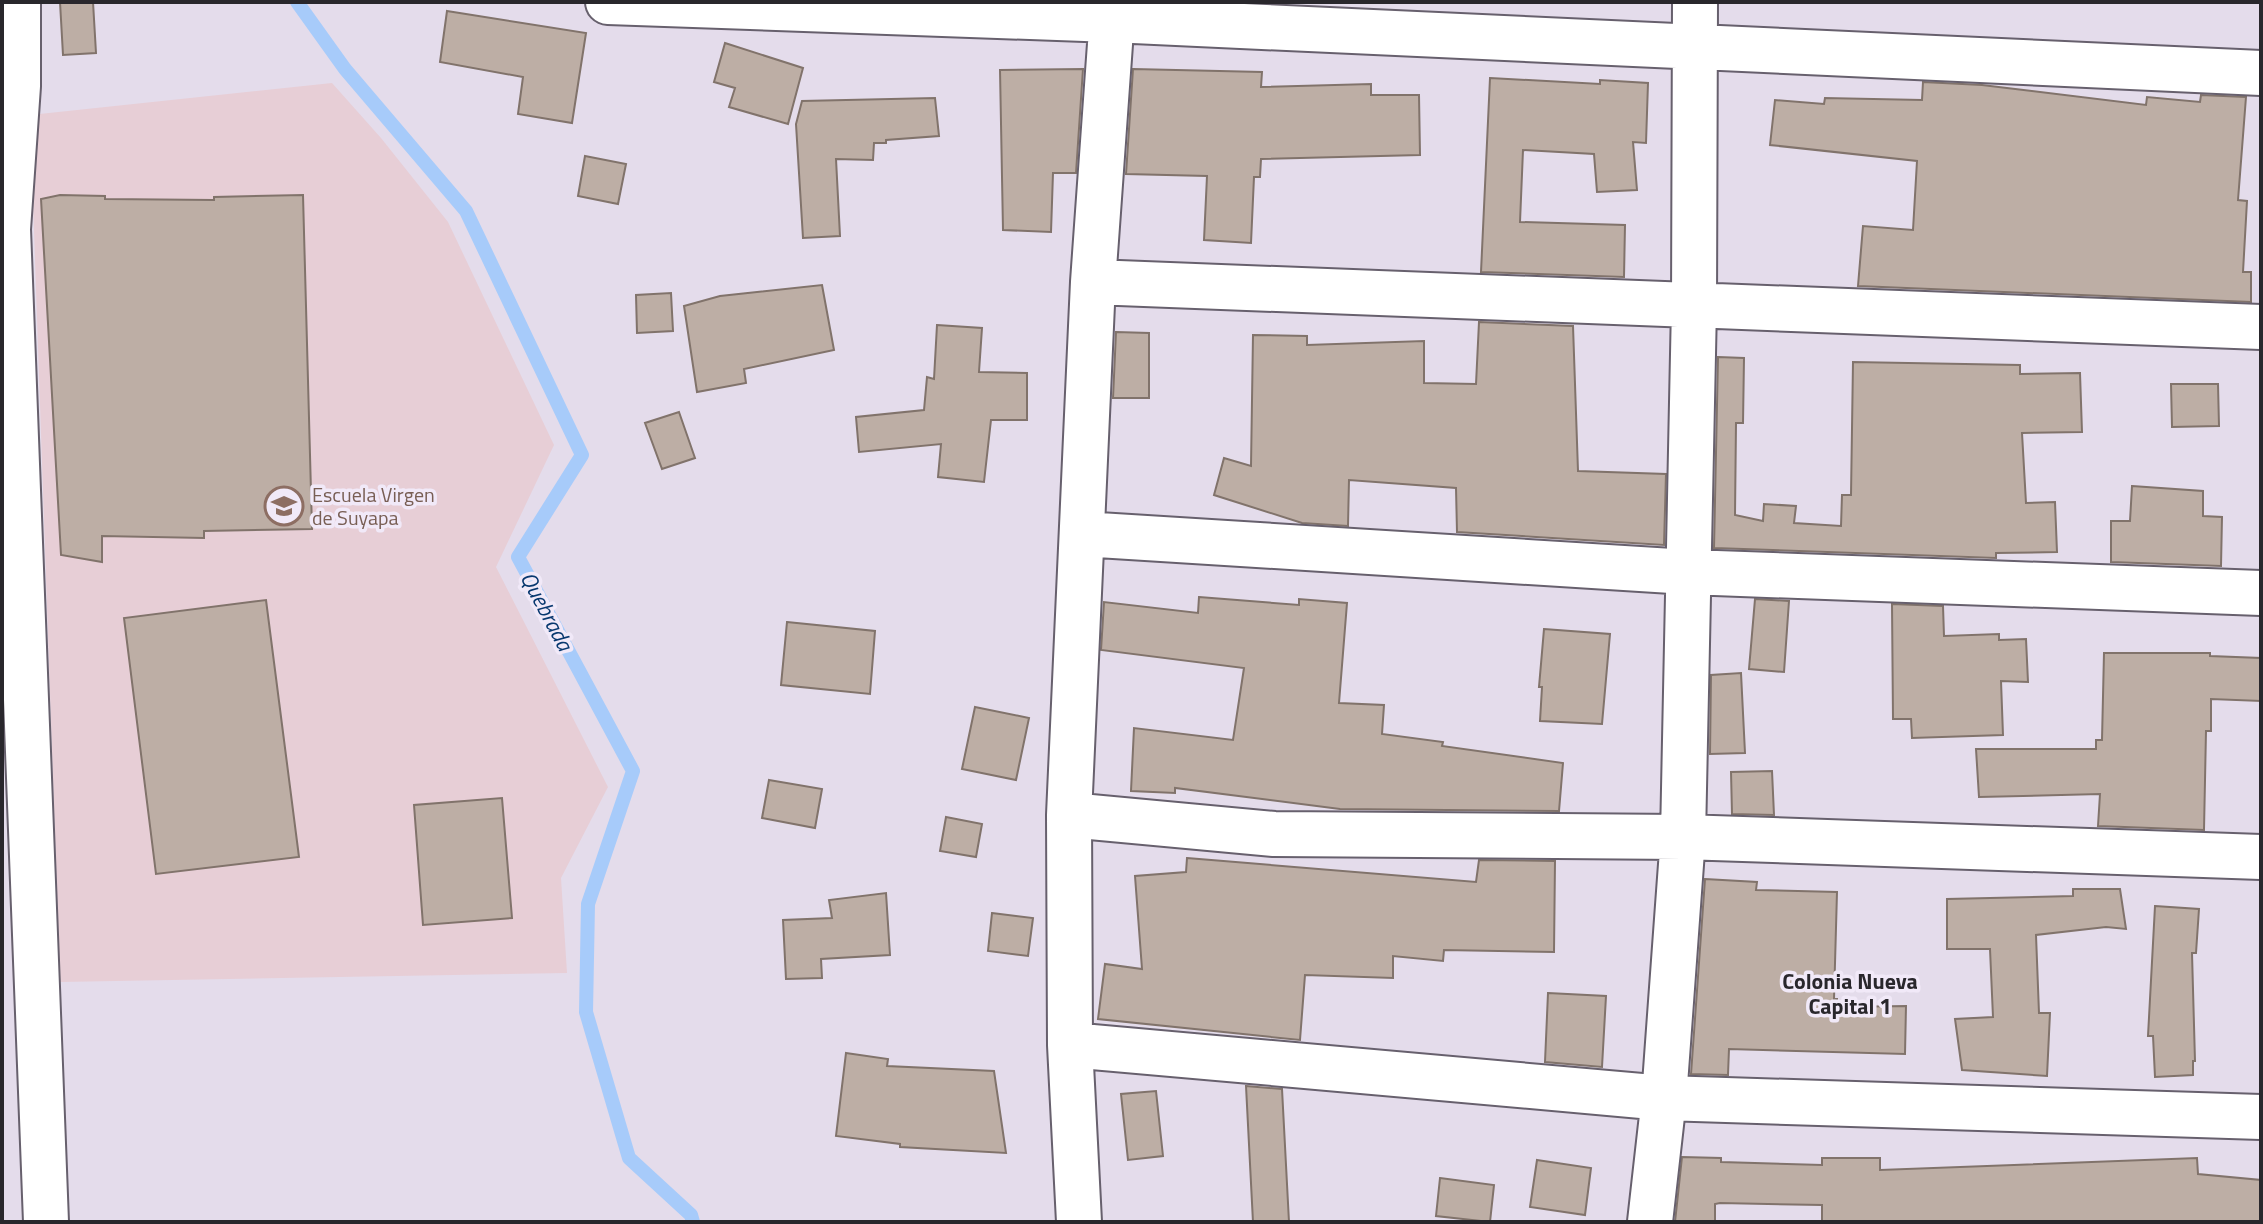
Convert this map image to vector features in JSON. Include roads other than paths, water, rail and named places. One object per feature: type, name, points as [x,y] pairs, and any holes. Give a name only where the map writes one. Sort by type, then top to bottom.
[{"type":"street","points":[[18,2],[18,86],[5,229],[46,1222]]},
{"type":"street","points":[[608,2],[1112,11],[1693,47],[2261,73]]},
{"type":"street","points":[[1650,1222],[1664,1098],[1683,837],[1694,306],[1695,2]]},
{"type":"street","points":[[1079,1222],[1070,1045],[1069,815],[1093,282],[1112,11]]},
{"type":"street","points":[[1093,282],[2261,327]]},
{"type":"street","points":[[1082,534],[1688,572],[2261,593]]},
{"type":"street","points":[[1069,815],[1274,834],[1683,837],[2261,857]]},
{"type":"street","points":[[1070,1045],[1664,1098],[2261,1117]]},
{"type":"waterway","name":"Quebrada","points":[[297,2],[345,69],[466,211],[582,455],[518,557],[633,771],[588,904],[586,1012],[629,1158],[691,1215],[693,1222]]},
{"type":"place","name":"Escuela Virgen de Suyapa","points":[[284,506]]},
{"type":"district","name":"Colonia Nueva Capital 1","points":[[1850,994]]}]
